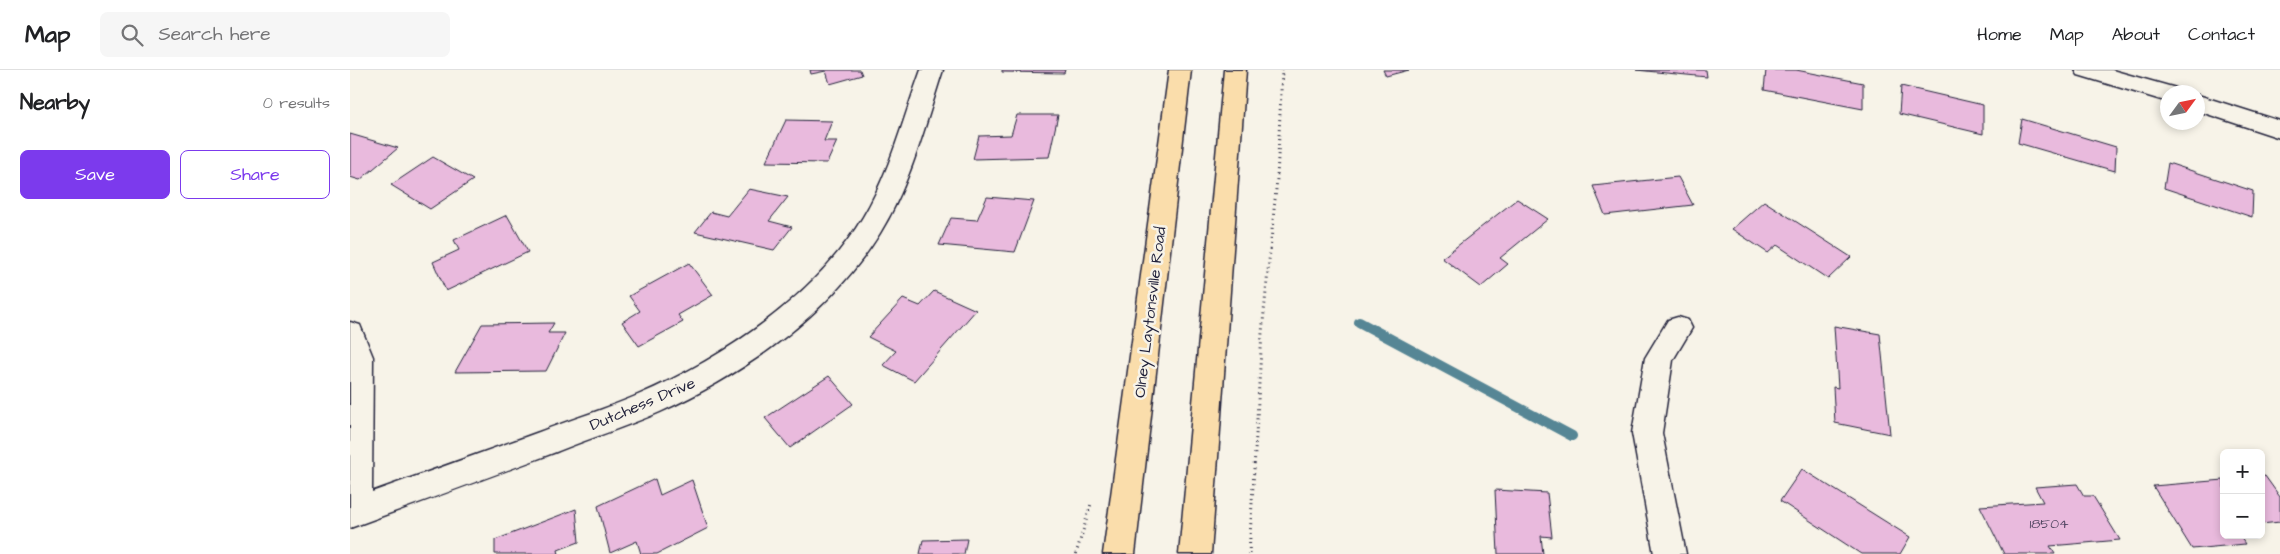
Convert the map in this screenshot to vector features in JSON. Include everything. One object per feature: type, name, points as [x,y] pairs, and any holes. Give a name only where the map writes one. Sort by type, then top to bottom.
[{"type":"main road","name":"Olney Laytonsville Road","points":[[1118,554],[1180,70]]},
{"type":"main road","points":[[1195,554],[1235,70]]},
{"type":"street","name":"Dutchess Drive","points":[[353,513],[648,404],[708,374],[742,354],[783,324],[813,297],[836,272],[859,244],[875,218],[888,194],[932,70]]},
{"type":"street","points":[[2086,70],[2160,92]]},
{"type":"street","points":[[2205,105],[2280,130]]},
{"type":"street","points":[[1670,554],[1658,502],[1647,433],[1660,358],[1678,328]]},
{"type":"street","points":[[350,334],[359,357],[353,513]]},
{"type":"path","points":[[1249,554],[1261,343],[1277,179],[1282,70]]},
{"type":"building","points":[[810,70],[860,70],[862,75],[830,84],[826,71],[811,74]]},
{"type":"building","points":[[1002,70],[1065,70],[1064,73],[1002,72]]},
{"type":"building","points":[[1383,70],[1409,70],[1386,76]]},
{"type":"building","points":[[1636,70],[1706,70],[1707,77]]},
{"type":"building","points":[[1766,70],[1796,70],[1863,83],[1863,109],[1764,90]]},
{"type":"building","points":[[1901,86],[1983,105],[1983,134],[1899,114]]},
{"type":"building","points":[[1017,115],[1058,115],[1049,157],[973,159],[979,136],[1011,135]]},
{"type":"building","points":[[2022,119],[2116,147],[2115,171],[2018,143]]},
{"type":"building","points":[[786,120],[832,121],[824,141],[837,141],[827,163],[766,162]]},
{"type":"building","points":[[350,134],[398,148],[360,180],[350,177]]},
{"type":"building","points":[[433,157],[473,180],[430,209],[391,185]]},
{"type":"building","points":[[2168,163],[2253,191],[2252,217],[2164,188]]},
{"type":"building","points":[[1678,177],[1693,205],[1605,215],[1593,186]]},
{"type":"building","points":[[749,189],[788,197],[769,221],[792,227],[774,250],[695,232],[711,212],[727,216]]},
{"type":"building","points":[[987,197],[1034,201],[1015,252],[939,245],[951,218],[977,220]]},
{"type":"building","points":[[1517,199],[1548,219],[1500,258],[1508,264],[1481,287],[1442,258]]},
{"type":"building","points":[[1764,201],[1851,257],[1828,279],[1777,245],[1768,253],[1732,229]]},
{"type":"building","points":[[507,215],[528,252],[446,291],[433,262],[459,250],[454,240]]},
{"type":"building","points":[[689,263],[713,295],[678,315],[683,322],[639,346],[622,322],[640,311],[629,296]]},
{"type":"building","points":[[934,291],[976,310],[914,381],[883,365],[896,351],[868,337],[903,299],[920,306]]},
{"type":"building","points":[[554,323],[548,333],[565,333],[546,371],[455,372],[482,324]]},
{"type":"building","points":[[1834,326],[1880,334],[1890,434],[1835,423],[1833,387],[1838,388]]},
{"type":"building","points":[[829,376],[853,404],[790,448],[765,418]]},
{"type":"building","points":[[1802,469],[1910,537],[1900,554],[1861,554],[1780,501]]},
{"type":"building","points":[[2265,476],[2280,497],[2280,522],[2265,524]]},
{"type":"building","points":[[655,479],[660,495],[692,480],[708,528],[657,554],[641,554],[637,541],[610,553],[598,506]]},
{"type":"building","points":[[2220,480],[2220,539],[2242,539],[2245,544],[2192,549],[2153,486]]},
{"type":"building","points":[[2077,484],[2084,496],[2093,496],[2120,540],[2050,546],[2055,554],[2004,554],[1980,506],[2043,502],[2035,487]]},
{"type":"building","points":[[1495,490],[1547,493],[1552,537],[1541,536],[1543,554],[1498,554]]},
{"type":"building","points":[[576,509],[579,542],[558,550],[559,554],[495,554],[495,540]]},
{"type":"building","points":[[967,539],[964,554],[920,554],[923,540]]},
{"type":"waterway","points":[[1359,322],[1572,436]]}]
